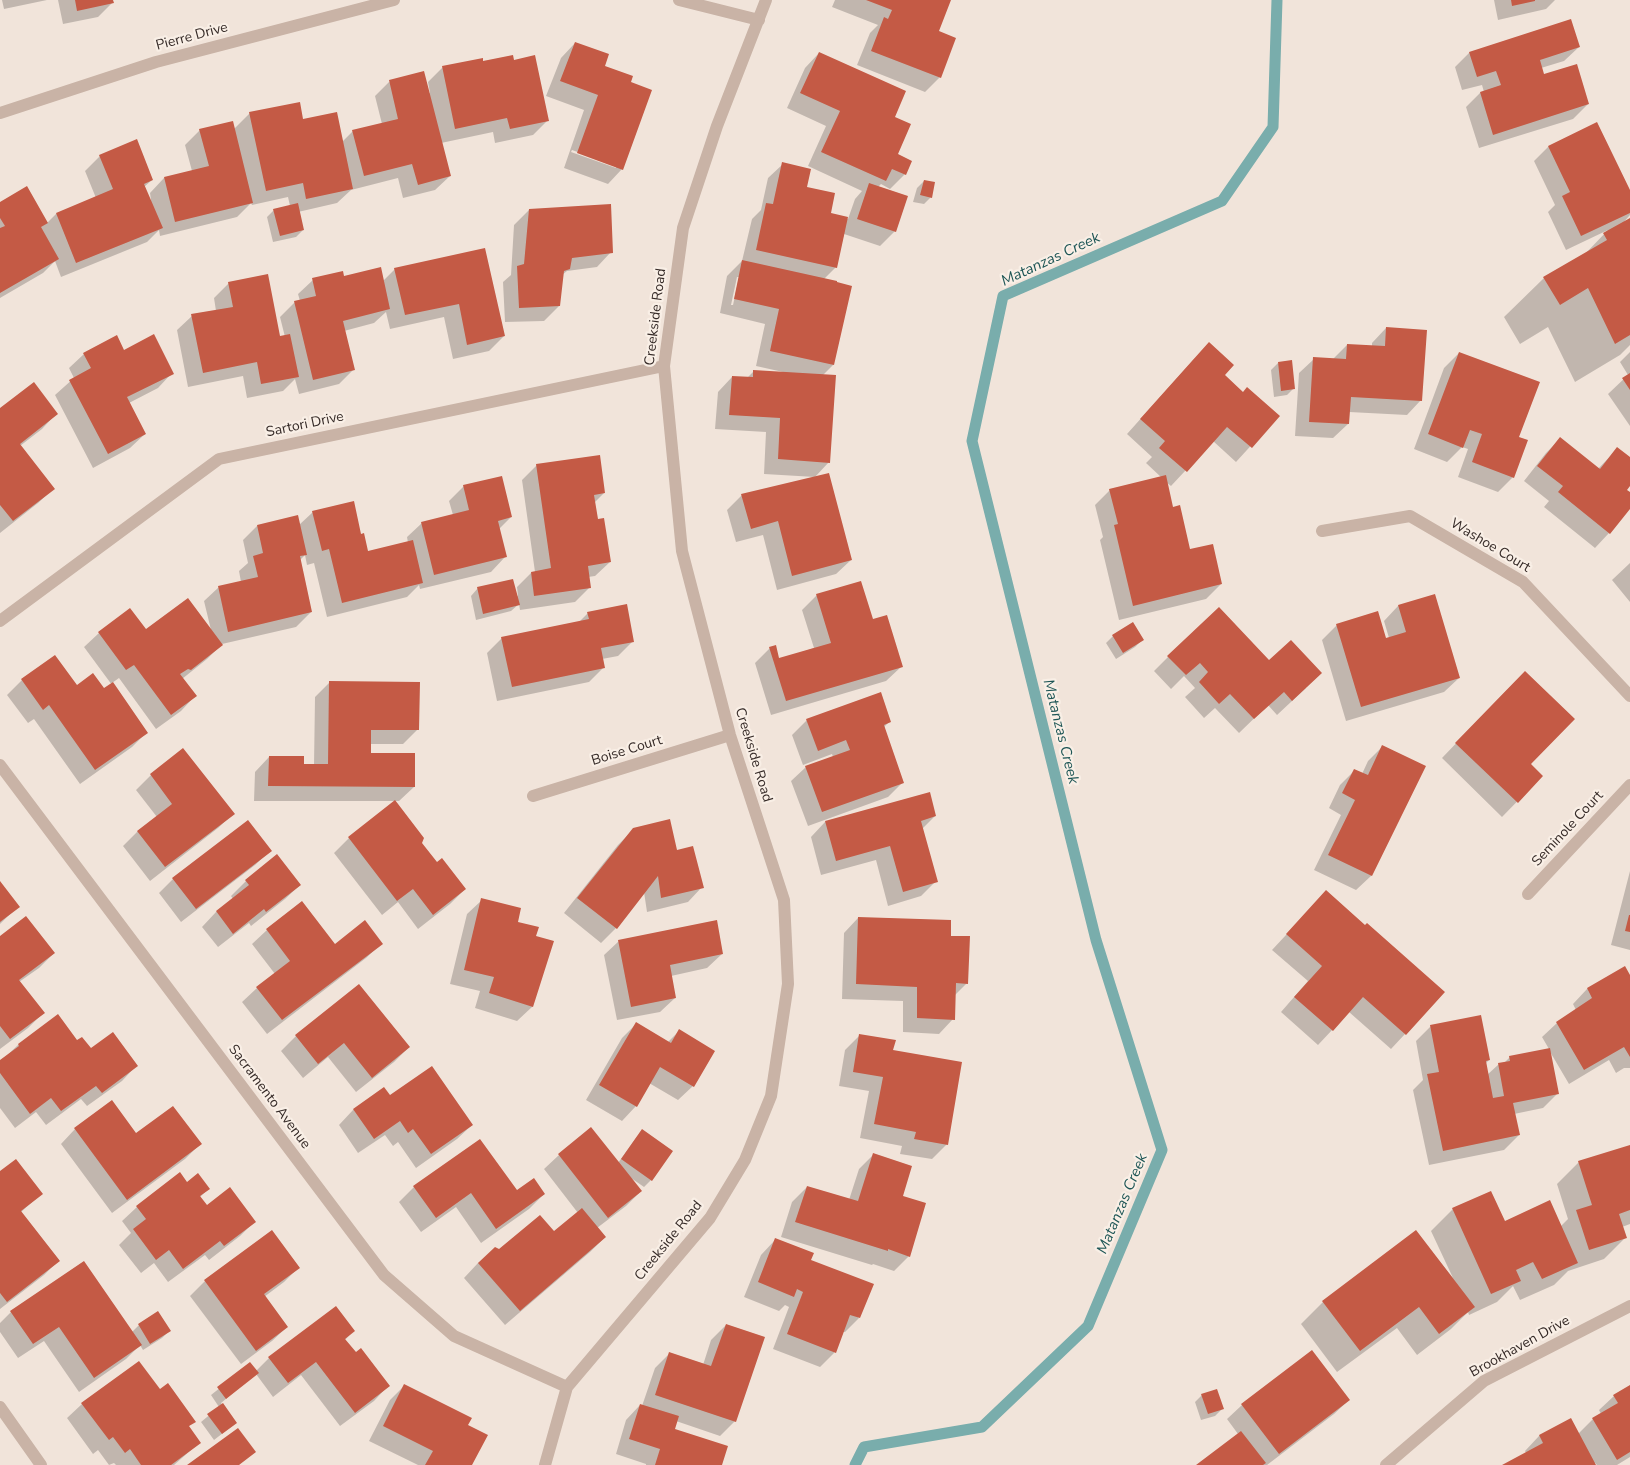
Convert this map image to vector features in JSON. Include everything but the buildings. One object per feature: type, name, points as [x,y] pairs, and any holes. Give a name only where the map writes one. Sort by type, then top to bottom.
[{"type":"street","name":"Pierre Drive","points":[[0,113],[156,62],[394,0]]},
{"type":"street","points":[[679,0],[759,20]]},
{"type":"street","name":"Creekside Road","points":[[545,1465],[567,1387],[710,1218],[745,1160],[771,1096],[788,984],[784,900],[730,735],[682,551],[664,366],[683,228],[717,126],[766,0]]},
{"type":"street","name":"Sartori Drive","points":[[0,621],[219,459],[664,366]]},
{"type":"street","name":"Washoe Court","points":[[1322,531],[1410,516],[1523,582],[1630,696]]},
{"type":"street","name":"Boise Court","points":[[533,796],[730,735]]},
{"type":"street","name":"Sacramento Avenue","points":[[0,765],[384,1274],[454,1336],[567,1387]]},
{"type":"street","name":"Seminole Court","points":[[1528,894],[1630,785]]},
{"type":"street","name":"Brookhaven Drive","points":[[1386,1465],[1484,1381],[1630,1306]]},
{"type":"street","points":[[0,1407],[41,1465]]},
{"type":"waterway","name":"Matanzas Creek","points":[[855,1465],[864,1447],[982,1427],[1088,1326],[1162,1150],[1096,940],[972,441],[1003,296],[1222,201],[1273,127],[1277,0]]}]
